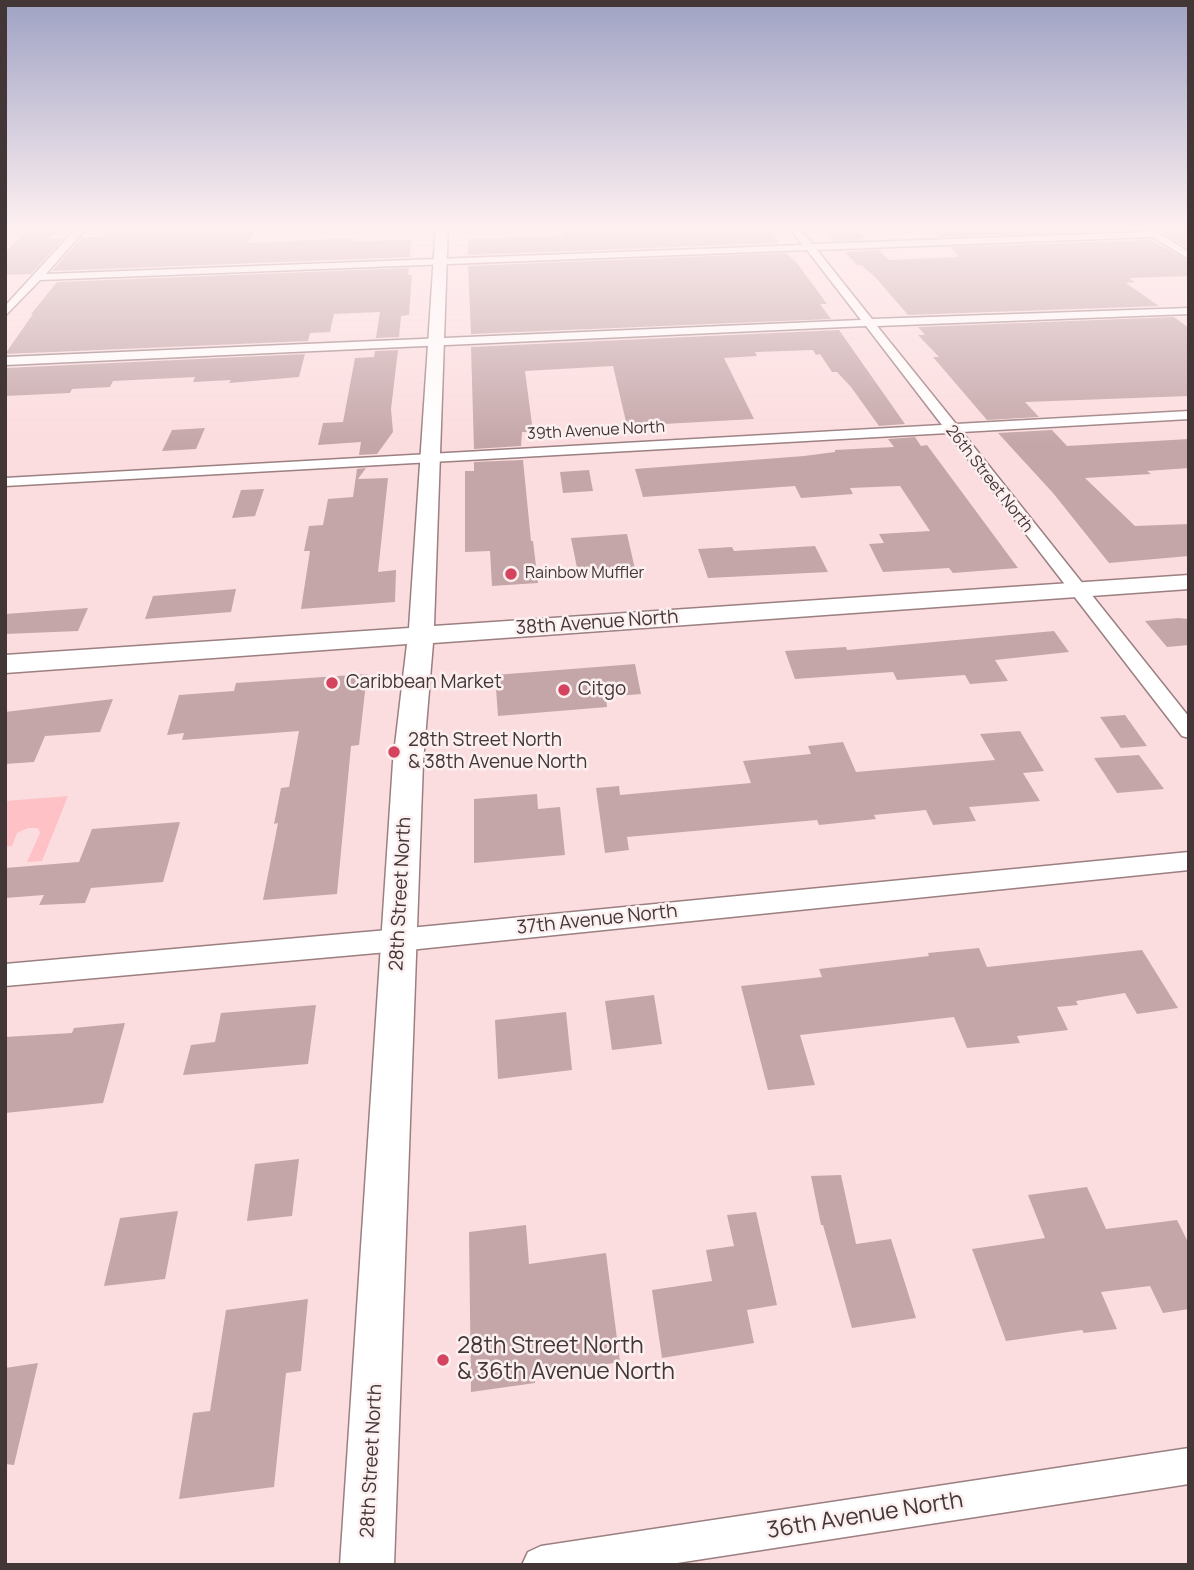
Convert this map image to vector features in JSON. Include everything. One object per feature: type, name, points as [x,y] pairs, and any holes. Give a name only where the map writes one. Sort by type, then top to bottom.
[{"type":"street","points":[[5,313],[18,298]]},
{"type":"street","name":"28th Street North","points":[[367,1565],[408,762],[421,635],[439,298]]},
{"type":"street","name":"26th Street North","points":[[849,298],[1189,731]]},
{"type":"street","points":[[5,361],[1189,311]]},
{"type":"street","name":"39th Avenue North","points":[[5,482],[1189,415]]},
{"type":"street","name":"38th Avenue North","points":[[5,664],[1189,582]]},
{"type":"street","name":"37th Avenue North","points":[[5,975],[399,940],[1189,860]]},
{"type":"street","name":"36th Avenue North","points":[[541,1565],[1189,1466]]},
{"type":"shaded area","points":[[68,796],[42,861],[27,862],[40,833],[38,828],[28,828],[17,833],[12,846],[5,847],[5,801]]},
{"type":"building","points":[[44,298],[410,298],[409,315],[401,316],[399,337],[376,338],[380,312],[334,314],[330,332],[310,333],[308,341],[5,354]]},
{"type":"building","points":[[469,298],[823,298],[827,304],[820,304],[831,319],[471,334]]},
{"type":"building","points":[[893,298],[1148,298],[1159,306],[908,315]]},
{"type":"building","points":[[1174,317],[1189,328],[1189,396],[1025,402],[1039,417],[987,420],[933,357],[939,357],[918,335],[925,335],[918,327]]},
{"type":"building","points":[[839,330],[905,424],[879,426],[851,387],[837,372],[832,372],[820,354],[816,355],[813,350],[755,352],[757,356],[724,358],[754,419],[627,426],[613,366],[525,371],[533,432],[522,432],[521,446],[474,449],[471,347]]},
{"type":"building","points":[[398,350],[391,409],[393,432],[377,454],[359,455],[361,442],[318,445],[323,423],[343,422],[355,358],[374,357],[375,351]]},
{"type":"building","points":[[305,354],[299,377],[229,383],[231,380],[193,382],[195,377],[113,381],[110,387],[72,389],[70,393],[5,396],[5,368]]},
{"type":"building","points":[[205,428],[196,449],[162,451],[172,430]]},
{"type":"building","points":[[1052,430],[1067,446],[1189,439],[1189,468],[1147,471],[1151,474],[1085,478],[1135,526],[1189,524],[1189,556],[1109,563],[1053,493],[998,433]]},
{"type":"building","points":[[915,437],[921,446],[927,445],[1018,568],[953,573],[949,568],[883,572],[869,544],[884,543],[879,534],[930,531],[900,486],[850,488],[853,494],[801,498],[795,486],[643,497],[635,469],[894,447],[888,439]]},
{"type":"building","points":[[523,460],[538,583],[492,586],[490,551],[465,552],[465,471],[474,471],[474,462]]},
{"type":"building","points":[[366,468],[358,479],[388,478],[378,572],[396,570],[395,602],[301,609],[310,551],[304,551],[309,526],[323,525],[328,499],[353,497],[357,469]]},
{"type":"building","points":[[589,470],[593,491],[563,493],[560,472]]},
{"type":"building","points":[[264,489],[255,516],[232,518],[241,490]]},
{"type":"building","points":[[627,534],[635,569],[578,573],[571,538]]},
{"type":"building","points":[[815,546],[828,572],[708,578],[698,549],[732,547],[734,551]]},
{"type":"building","points":[[236,589],[231,612],[145,619],[153,596]]},
{"type":"building","points":[[88,608],[78,631],[5,634],[5,614]]},
{"type":"building","points":[[1189,619],[1189,645],[1167,647],[1145,621]]},
{"type":"building","points":[[1054,631],[1069,652],[995,660],[1008,681],[970,684],[965,675],[897,680],[893,672],[795,679],[785,651],[846,647],[847,650]]},
{"type":"building","points":[[635,664],[641,694],[606,697],[607,707],[498,716],[495,675]]},
{"type":"building","points":[[367,674],[359,745],[351,746],[337,894],[263,900],[278,823],[274,824],[281,788],[289,787],[299,731],[182,740],[184,733],[167,735],[179,695],[234,691],[236,683]]},
{"type":"building","points":[[113,699],[100,732],[45,736],[34,762],[5,764],[5,712]]},
{"type":"building","points":[[1125,715],[1147,746],[1121,748],[1100,717]]},
{"type":"building","points":[[1020,731],[1044,771],[1023,773],[1040,801],[969,807],[976,821],[933,825],[926,810],[874,815],[876,819],[819,825],[817,820],[627,837],[629,850],[605,853],[596,788],[619,786],[620,795],[751,783],[743,761],[811,754],[808,746],[843,742],[856,772],[995,760],[980,734]]},
{"type":"building","points":[[1139,755],[1164,789],[1117,793],[1094,758]]},
{"type":"building","points":[[537,794],[538,809],[560,807],[565,855],[474,863],[474,799]]},
{"type":"building","points":[[180,822],[163,882],[91,888],[85,903],[39,905],[44,895],[5,898],[5,868],[79,862],[92,829]]},
{"type":"building","points":[[979,948],[987,967],[1142,950],[1178,1008],[1137,1014],[1125,993],[1076,1001],[1078,1005],[1057,1007],[1068,1030],[1017,1036],[1020,1043],[967,1048],[954,1017],[800,1035],[815,1085],[768,1090],[741,986],[822,977],[819,969]]},
{"type":"building","points":[[654,995],[662,1044],[612,1050],[605,1001]]},
{"type":"building","points":[[316,1005],[308,1064],[183,1075],[191,1045],[215,1042],[221,1013]]},
{"type":"building","points":[[566,1012],[572,1070],[498,1079],[495,1020]]},
{"type":"building","points":[[125,1023],[103,1103],[5,1113],[5,1037],[72,1033],[74,1028]]},
{"type":"building","points":[[299,1159],[292,1216],[247,1221],[255,1164]]},
{"type":"building","points":[[841,1175],[856,1244],[891,1239],[916,1318],[852,1328],[821,1225],[811,1176]]},
{"type":"building","points":[[1087,1187],[1106,1229],[1177,1220],[1189,1244],[1189,1309],[1163,1313],[1150,1286],[1101,1292],[1117,1329],[1084,1333],[1082,1330],[1006,1341],[972,1249],[1045,1238],[1028,1195]]},
{"type":"building","points":[[178,1211],[165,1279],[104,1286],[120,1218]]},
{"type":"building","points":[[756,1212],[777,1305],[747,1310],[754,1343],[662,1358],[652,1290],[712,1281],[706,1250],[734,1246],[727,1215]]},
{"type":"building","points":[[526,1225],[529,1264],[606,1253],[620,1362],[535,1375],[535,1383],[471,1392],[469,1232]]},
{"type":"building","points":[[308,1299],[301,1371],[286,1373],[274,1487],[179,1499],[193,1413],[210,1411],[226,1310]]},
{"type":"building","points":[[38,1363],[14,1465],[5,1464],[5,1368]]},
{"type":"place","name":"Rainbow Muffler","points":[[511,574]]},
{"type":"place","name":"Caribbean Market","points":[[332,683]]},
{"type":"place","name":"Citgo","points":[[564,690]]},
{"type":"place","name":"28th Street North & 38th Avenue North","points":[[394,752]]},
{"type":"place","name":"28th Street North & 36th Avenue North","points":[[443,1360]]}]
